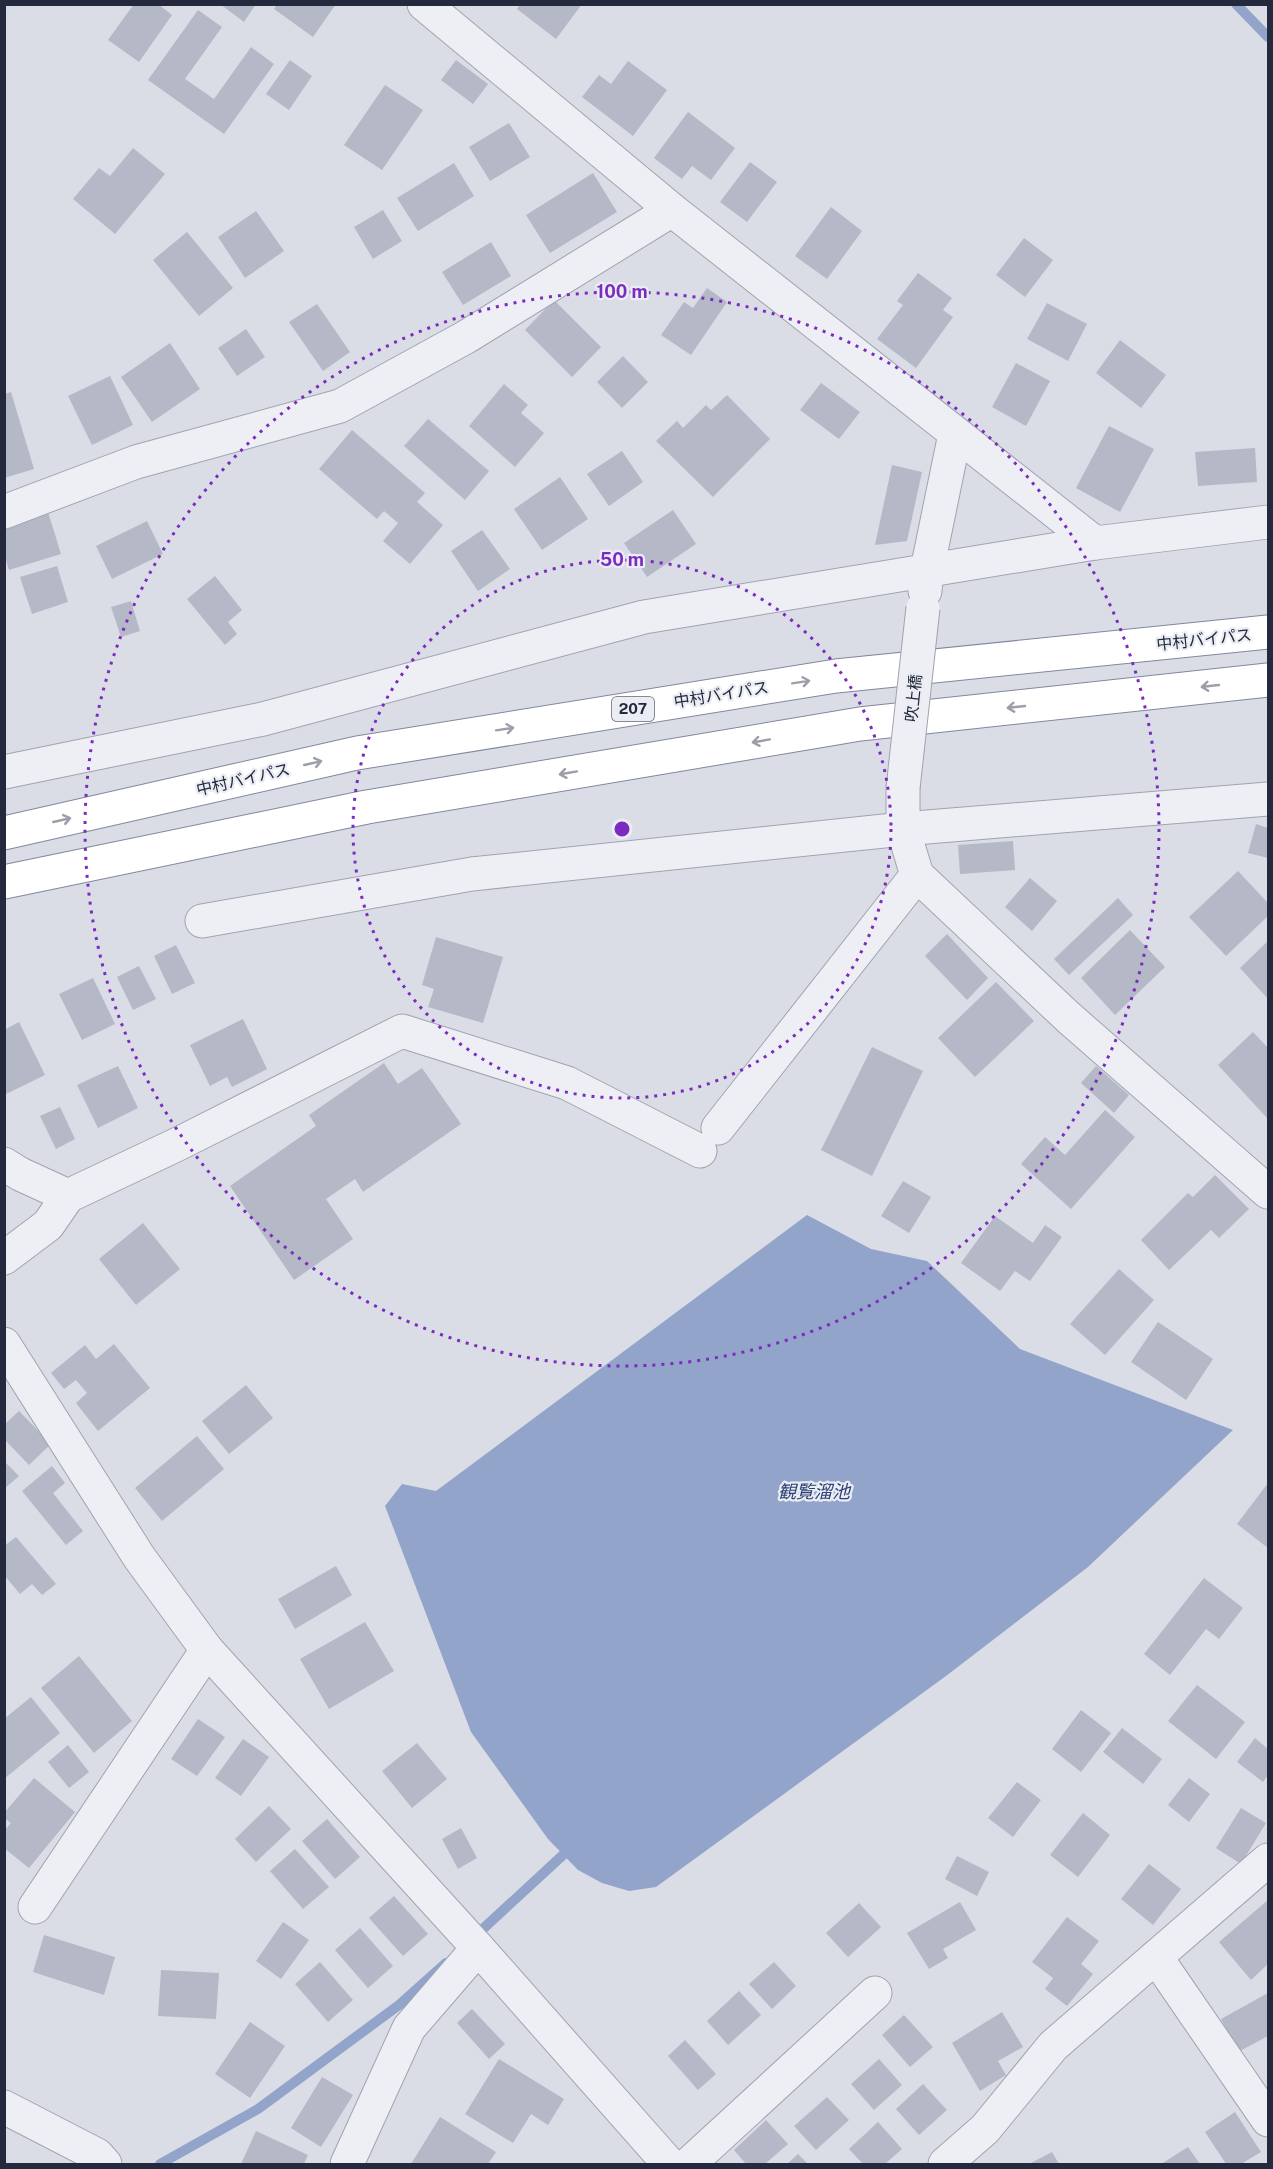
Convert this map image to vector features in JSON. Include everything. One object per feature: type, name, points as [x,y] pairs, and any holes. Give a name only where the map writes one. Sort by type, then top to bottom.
[{"type":"highway","name":"中村バイパス","points":[[4,833],[357,753],[824,678],[1269,632]]},
{"type":"highway","points":[[4,882],[367,807],[860,724],[1269,680]]},
{"type":"street","points":[[424,4],[672,210],[1095,543]]},
{"type":"street","points":[[4,512],[136,462],[340,406],[466,337],[672,210]]},
{"type":"street","name":"吹上橋","points":[[917,875],[903,830],[903,788],[927,570],[955,434]]},
{"type":"street","points":[[4,772],[263,719],[644,617],[1095,543],[1269,522]]},
{"type":"street","points":[[202,921],[472,874],[903,830],[1269,799]]},
{"type":"street","points":[[4,1258],[48,1226],[68,1196],[187,1140],[402,1031],[567,1083],[709,1139],[917,875],[1068,1017],[1269,1192]]},
{"type":"street","points":[[4,1164],[68,1196]]},
{"type":"street","points":[[4,1344],[140,1557],[207,1650],[469,1938],[669,2164]]},
{"type":"street","points":[[35,1907],[207,1650]]},
{"type":"street","points":[[945,2164],[985,2129],[1053,2046],[1269,1860]]},
{"type":"street","points":[[347,2164],[410,2028],[469,1938]]},
{"type":"street","points":[[1156,1957],[1269,2120]]},
{"type":"street","points":[[689,2164],[875,1993]]},
{"type":"street","points":[[4,2107],[97,2155],[105,2164]]},
{"type":"water","name":"観覧溜池","points":[[807,1215],[871,1249],[927,1261],[1020,1349],[1233,1430],[1088,1567],[946,1676],[656,1887],[629,1891],[602,1883],[578,1870],[548,1839],[471,1732],[385,1506],[402,1484],[436,1491]]},
{"type":"building","points":[[134,4],[158,4],[172,15],[139,62],[108,40]]},
{"type":"building","points":[[220,4],[256,4],[244,22]]},
{"type":"building","points":[[277,4],[336,4],[313,37],[274,9]]},
{"type":"building","points":[[520,4],[582,4],[556,39],[517,9]]},
{"type":"building","points":[[198,10],[222,27],[185,79],[214,99],[251,47],[274,64],[224,134],[148,80]]},
{"type":"building","points":[[290,60],[312,76],[289,110],[266,94]]},
{"type":"building","points":[[456,60],[488,84],[473,104],[441,80]]},
{"type":"building","points":[[628,61],[667,90],[633,136],[582,97],[599,75],[611,84]]},
{"type":"building","points":[[385,85],[423,110],[382,170],[344,145]]},
{"type":"building","points":[[688,112],[735,148],[711,180],[692,166],[682,179],[654,158]]},
{"type":"building","points":[[509,123],[530,157],[490,181],[469,147]]},
{"type":"building","points":[[133,148],[165,174],[115,234],[73,199],[99,168],[110,176]]},
{"type":"building","points":[[750,162],[777,182],[747,222],[720,202]]},
{"type":"building","points":[[454,163],[474,196],[418,231],[397,198]]},
{"type":"building","points":[[593,173],[617,212],[550,253],[526,215]]},
{"type":"building","points":[[831,207],[862,231],[827,279],[795,256]]},
{"type":"building","points":[[383,210],[402,241],[373,259],[354,227]]},
{"type":"building","points":[[256,211],[284,251],[245,278],[218,237]]},
{"type":"building","points":[[187,232],[233,288],[199,316],[153,260]]},
{"type":"building","points":[[1024,238],[1053,260],[1025,297],[996,275]]},
{"type":"building","points":[[491,242],[511,276],[463,305],[442,272]]},
{"type":"building","points":[[918,273],[952,298],[943,310],[953,317],[916,368],[877,339],[903,305],[897,301]]},
{"type":"building","points":[[707,288],[727,302],[691,355],[661,335],[684,302],[693,308]]},
{"type":"building","points":[[554,300],[601,347],[572,377],[525,330]]},
{"type":"building","points":[[1047,303],[1087,324],[1068,361],[1027,339]]},
{"type":"building","points":[[317,304],[350,352],[323,371],[289,322]]},
{"type":"building","points":[[246,329],[265,357],[237,376],[218,348]]},
{"type":"building","points":[[1120,340],[1166,375],[1141,408],[1096,373]]},
{"type":"building","points":[[170,343],[200,389],[152,422],[121,377]]},
{"type":"building","points":[[623,356],[648,382],[622,408],[597,382]]},
{"type":"building","points":[[1016,363],[1050,381],[1026,426],[992,407]]},
{"type":"building","points":[[110,376],[133,425],[92,445],[68,396]]},
{"type":"building","points":[[821,383],[860,412],[839,439],[800,410]]},
{"type":"building","points":[[504,384],[528,405],[521,413],[544,433],[515,467],[469,426]]},
{"type":"building","points":[[11,392],[34,469],[4,478],[4,394]]},
{"type":"building","points":[[727,395],[770,439],[713,497],[656,441],[677,421],[683,428],[706,405],[711,410]]},
{"type":"building","points":[[428,419],[489,471],[465,500],[404,446]]},
{"type":"building","points":[[1109,426],[1154,449],[1120,512],[1076,488]]},
{"type":"building","points":[[352,430],[425,493],[417,502],[443,525],[410,564],[383,541],[398,523],[384,511],[377,519],[319,469]]},
{"type":"building","points":[[1255,448],[1257,482],[1198,486],[1195,452]]},
{"type":"building","points":[[622,451],[643,482],[609,506],[587,474]]},
{"type":"building","points":[[892,465],[922,472],[907,541],[875,545]]},
{"type":"building","points":[[560,477],[588,519],[542,550],[514,509]]},
{"type":"building","points":[[673,510],[696,544],[647,577],[624,543]]},
{"type":"building","points":[[48,512],[61,554],[9,570],[4,554],[4,525]]},
{"type":"building","points":[[147,521],[163,554],[112,579],[96,546]]},
{"type":"building","points":[[482,530],[510,569],[478,591],[451,551]]},
{"type":"building","points":[[57,566],[68,602],[32,614],[20,577]]},
{"type":"building","points":[[215,576],[242,610],[228,622],[237,634],[225,645],[187,599]]},
{"type":"building","points":[[131,601],[140,631],[121,637],[111,607]]},
{"type":"building","points":[[1256,824],[1268,828],[1268,858],[1248,853]]},
{"type":"building","points":[[1013,841],[1015,870],[960,874],[958,845]]},
{"type":"building","points":[[1238,871],[1268,903],[1268,916],[1226,956],[1189,917]]},
{"type":"building","points":[[1030,878],[1057,901],[1032,931],[1005,907]]},
{"type":"building","points":[[1118,898],[1133,915],[1069,975],[1054,959]]},
{"type":"building","points":[[1130,930],[1165,967],[1115,1015],[1081,978]]},
{"type":"building","points":[[947,934],[988,978],[967,1000],[925,956]]},
{"type":"building","points":[[436,937],[503,957],[483,1023],[428,1007],[434,989],[422,985]]},
{"type":"building","points":[[1268,941],[1268,999],[1240,968]]},
{"type":"building","points":[[176,945],[195,983],[172,994],[154,956]]},
{"type":"building","points":[[139,966],[156,999],[133,1010],[117,977]]},
{"type":"building","points":[[93,978],[115,1024],[82,1040],[59,994]]},
{"type":"building","points":[[996,982],[1034,1021],[975,1077],[938,1038]]},
{"type":"building","points":[[243,1019],[267,1069],[232,1087],[227,1077],[210,1086],[190,1045]]},
{"type":"building","points":[[19,1022],[45,1075],[4,1095],[4,1030]]},
{"type":"building","points":[[1253,1032],[1268,1048],[1268,1119],[1218,1065]]},
{"type":"building","points":[[872,1047],[923,1071],[872,1176],[821,1150]]},
{"type":"building","points":[[384,1063],[398,1084],[422,1068],[461,1124],[363,1192],[355,1179],[326,1199],[353,1239],[294,1280],[230,1186],[316,1126],[309,1115]]},
{"type":"building","points":[[118,1066],[138,1108],[98,1128],[77,1085]]},
{"type":"building","points":[[1096,1066],[1129,1095],[1114,1113],[1081,1083]]},
{"type":"building","points":[[60,1107],[75,1139],[56,1149],[40,1116]]},
{"type":"building","points":[[1105,1110],[1135,1137],[1071,1209],[1021,1164],[1045,1137],[1065,1155]]},
{"type":"building","points":[[1215,1175],[1249,1209],[1219,1238],[1211,1230],[1169,1270],[1141,1240],[1188,1193],[1193,1197]]},
{"type":"building","points":[[903,1181],[931,1197],[909,1233],[881,1216]]},
{"type":"building","points":[[995,1216],[1033,1243],[1045,1225],[1062,1237],[1030,1281],[1015,1271],[1000,1291],[961,1263]]},
{"type":"building","points":[[143,1223],[180,1269],[136,1305],[99,1259]]},
{"type":"building","points":[[1119,1269],[1154,1300],[1105,1355],[1070,1324]]},
{"type":"building","points":[[1158,1322],[1213,1359],[1186,1400],[1131,1362]]},
{"type":"building","points":[[114,1344],[150,1388],[98,1431],[76,1403],[87,1393],[76,1380],[64,1389],[51,1373],[85,1345],[96,1359]]},
{"type":"building","points":[[246,1385],[273,1418],[229,1454],[202,1421]]},
{"type":"building","points":[[19,1411],[51,1444],[29,1465],[4,1439],[4,1425]]},
{"type":"building","points":[[197,1436],[224,1469],[162,1521],[135,1488]]},
{"type":"building","points":[[4,1461],[19,1476],[4,1489]]},
{"type":"building","points":[[52,1466],[65,1483],[53,1493],[83,1531],[66,1545],[22,1491]]},
{"type":"building","points":[[1268,1483],[1268,1548],[1237,1524]]},
{"type":"building","points":[[16,1537],[56,1584],[42,1595],[32,1584],[20,1594],[4,1575],[4,1546]]},
{"type":"building","points":[[336,1566],[352,1595],[295,1629],[278,1599]]},
{"type":"building","points":[[1204,1578],[1243,1608],[1219,1639],[1206,1629],[1170,1675],[1144,1654]]},
{"type":"building","points":[[365,1622],[394,1671],[329,1709],[300,1659]]},
{"type":"building","points":[[79,1656],[132,1721],[94,1753],[41,1688]]},
{"type":"building","points":[[1197,1685],[1245,1722],[1216,1759],[1168,1721]]},
{"type":"building","points":[[31,1697],[60,1733],[4,1779],[4,1719]]},
{"type":"building","points":[[1081,1710],[1111,1733],[1081,1772],[1052,1749]]},
{"type":"building","points":[[198,1719],[225,1737],[197,1776],[171,1759]]},
{"type":"building","points":[[1122,1728],[1162,1759],[1143,1784],[1103,1752]]},
{"type":"building","points":[[1255,1738],[1268,1749],[1268,1775],[1263,1782],[1237,1762]]},
{"type":"building","points":[[243,1739],[269,1757],[241,1796],[215,1778]]},
{"type":"building","points":[[417,1743],[447,1779],[412,1808],[382,1771]]},
{"type":"building","points":[[68,1745],[89,1772],[69,1788],[48,1762]]},
{"type":"building","points":[[34,1778],[75,1812],[29,1868],[4,1848],[4,1831],[11,1823],[4,1818],[4,1813]]},
{"type":"building","points":[[1189,1778],[1210,1794],[1189,1822],[1168,1805]]},
{"type":"building","points":[[1017,1782],[1041,1800],[1013,1837],[988,1818]]},
{"type":"building","points":[[269,1806],[291,1829],[256,1862],[235,1839]]},
{"type":"building","points":[[1241,1808],[1266,1823],[1241,1864],[1216,1848]]},
{"type":"building","points":[[1083,1813],[1110,1835],[1078,1877],[1050,1855]]},
{"type":"building","points":[[327,1819],[360,1857],[335,1879],[302,1841]]},
{"type":"building","points":[[461,1828],[477,1858],[458,1869],[442,1839]]},
{"type":"building","points":[[295,1849],[329,1887],[303,1909],[270,1871]]},
{"type":"building","points":[[957,1856],[989,1872],[977,1896],[945,1879]]},
{"type":"building","points":[[1149,1864],[1181,1889],[1153,1925],[1121,1899]]},
{"type":"building","points":[[394,1896],[428,1934],[403,1956],[369,1918]]},
{"type":"building","points":[[1268,1900],[1268,1964],[1251,1980],[1219,1942]]},
{"type":"building","points":[[960,1902],[976,1930],[943,1949],[948,1958],[929,1969],[907,1933]]},
{"type":"building","points":[[859,1903],[881,1927],[848,1957],[826,1933]]},
{"type":"building","points":[[1067,1917],[1099,1941],[1081,1964],[1093,1974],[1067,2006],[1045,1989],[1053,1978],[1032,1962]]},
{"type":"building","points":[[283,1922],[309,1940],[281,1979],[256,1961]]},
{"type":"building","points":[[360,1928],[393,1966],[368,1988],[335,1950]]},
{"type":"building","points":[[44,1935],[115,1957],[104,1995],[33,1972]]},
{"type":"building","points":[[320,1962],[353,2000],[328,2022],[295,1984]]},
{"type":"building","points":[[774,1962],[796,1986],[772,2009],[749,1984]]},
{"type":"building","points":[[161,1970],[219,1973],[216,2019],[158,2016]]},
{"type":"building","points":[[739,1991],[761,2015],[728,2045],[707,2021]]},
{"type":"building","points":[[1268,1993],[1268,2036],[1238,2052],[1221,2019]]},
{"type":"building","points":[[472,2009],[505,2044],[489,2059],[457,2023]]},
{"type":"building","points":[[1002,2012],[1023,2047],[998,2061],[1006,2075],[980,2091],[952,2043]]},
{"type":"building","points":[[904,2015],[933,2047],[910,2067],[882,2035]]},
{"type":"building","points":[[250,2022],[285,2046],[250,2098],[215,2074]]},
{"type":"building","points":[[685,2040],[716,2074],[698,2090],[668,2056]]},
{"type":"building","points":[[499,2059],[564,2099],[548,2125],[531,2114],[513,2143],[465,2114]]},
{"type":"building","points":[[879,2059],[902,2085],[874,2110],[851,2084]]},
{"type":"building","points":[[322,2077],[353,2095],[321,2147],[291,2128]]},
{"type":"building","points":[[923,2084],[947,2110],[919,2135],[896,2109]]},
{"type":"building","points":[[827,2097],[849,2120],[816,2150],[794,2126]]},
{"type":"building","points":[[1235,2112],[1261,2152],[1241,2164],[1226,2164],[1205,2132]]},
{"type":"building","points":[[440,2117],[496,2152],[488,2164],[411,2164]]},
{"type":"building","points":[[766,2120],[788,2144],[765,2164],[746,2164],[734,2150]]},
{"type":"building","points":[[878,2122],[902,2149],[885,2164],[863,2164],[849,2149]]},
{"type":"building","points":[[256,2131],[308,2155],[304,2164],[241,2164]]},
{"type":"building","points":[[1188,2147],[1200,2164],[1161,2164]]},
{"type":"building","points":[[1052,2152],[1059,2164],[1029,2164]]},
{"type":"building","points":[[798,2154],[808,2164],[787,2164]]},
{"type":"waterway","points":[[1236,4],[1268,37]]},
{"type":"waterway","points":[[473,1938],[563,1855]]},
{"type":"waterway","points":[[160,2164],[258,2109],[399,2005],[446,1963]]}]
